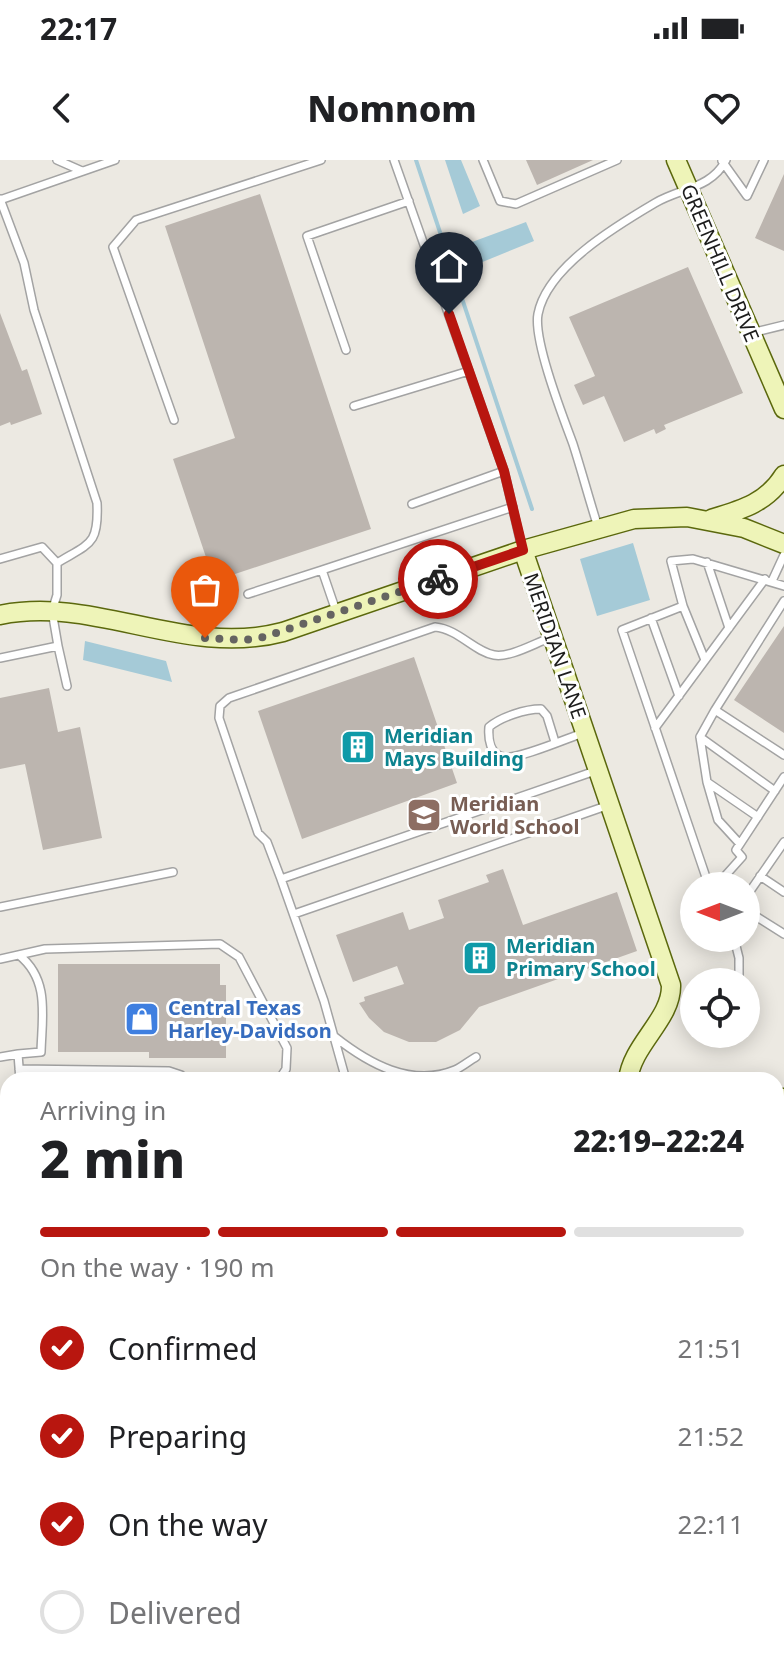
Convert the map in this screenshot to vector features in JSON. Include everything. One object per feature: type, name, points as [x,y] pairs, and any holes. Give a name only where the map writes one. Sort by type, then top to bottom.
[{"type":"main road","name":"GREENHILL DRIVE","points":[[676,160],[784,409]]},
{"type":"main road","points":[[708,520],[744,509],[774,491],[784,475]]},
{"type":"main road","points":[[0,615],[52,611],[225,640],[264,637],[501,557],[634,519],[687,517],[708,520],[744,528],[784,544]]},
{"type":"main road","points":[[501,557],[516,562],[531,576],[545,545]]},
{"type":"main road","name":"MERIDIAN LANE","points":[[523,550],[671,985],[670,999],[635,1054],[630,1072]]},
{"type":"lane","points":[[57,160],[82,171]]},
{"type":"lane","points":[[57,563],[92,541],[98,528],[97,503],[34,310],[24,263],[0,199],[115,160]]},
{"type":"lane","points":[[174,420],[113,247],[136,220],[321,160]]},
{"type":"lane","name":"MERIDIAN LANE","points":[[394,160],[504,471],[523,550]]},
{"type":"lane","points":[[483,160],[500,201],[516,204],[617,160]]},
{"type":"lane","points":[[724,161],[747,196],[764,160]]},
{"type":"lane","points":[[598,527],[544,359],[537,316],[548,289],[572,258],[661,199],[689,191],[719,174],[724,161]]},
{"type":"lane","points":[[346,350],[307,236],[409,201]]},
{"type":"lane","points":[[751,333],[784,325]]},
{"type":"lane","points":[[354,406],[469,371]]},
{"type":"lane","points":[[412,504],[504,471]]},
{"type":"lane","points":[[248,594],[513,507]]},
{"type":"lane","points":[[0,559],[42,547],[57,563],[57,595],[52,611],[67,686]]},
{"type":"lane","points":[[655,728],[769,580],[784,555]]},
{"type":"lane","points":[[705,660],[683,606],[671,561],[693,559],[707,562],[784,586]]},
{"type":"lane","points":[[707,562],[729,628]]},
{"type":"lane","points":[[322,570],[337,613]]},
{"type":"lane","points":[[740,844],[718,820],[707,782],[700,737],[784,601]]},
{"type":"lane","points":[[683,606],[622,630],[704,872]]},
{"type":"lane","points":[[651,618],[679,696]]},
{"type":"lane","points":[[344,1072],[294,914],[267,842],[258,833],[219,718],[220,706],[229,698],[435,627],[445,628],[494,655],[509,653],[552,637]]},
{"type":"lane","points":[[0,658],[58,646]]},
{"type":"lane","points":[[555,742],[547,716],[541,709],[533,709],[489,727],[488,736],[493,750],[501,757],[512,757],[585,732]]},
{"type":"lane","points":[[715,710],[784,755]]},
{"type":"lane","points":[[700,737],[775,791]]},
{"type":"lane","points":[[281,879],[598,770]]},
{"type":"lane","points":[[729,872],[742,857],[736,850],[784,777]]},
{"type":"lane","points":[[707,782],[758,817]]},
{"type":"lane","points":[[294,914],[609,805]]},
{"type":"lane","points":[[784,842],[781,852],[760,876],[784,892]]},
{"type":"lane","points":[[0,907],[173,872]]},
{"type":"lane","points":[[760,919],[784,934]]},
{"type":"lane","points":[[0,959],[45,949],[220,944],[239,957],[287,1048],[284,1072]]},
{"type":"lane","points":[[0,1057],[41,1052],[43,996],[33,967],[19,955]]},
{"type":"lane","points":[[333,1035],[360,1057],[396,1072]]},
{"type":"lane","points":[[18,1054],[19,1072]]},
{"type":"lane","points":[[446,1072],[476,1057]]},
{"type":"lane","points":[[19,1069],[172,1072]]},
{"type":"water","points":[[445,160],[461,160],[480,206],[463,214]]},
{"type":"water","points":[[526,222],[534,241],[480,263],[472,242]]},
{"type":"water","points":[[633,543],[650,600],[597,616],[580,559]]},
{"type":"water","points":[[85,641],[166,661],[172,682],[83,660]]},
{"type":"building","points":[[526,160],[593,160],[537,185]]},
{"type":"building","points":[[784,174],[784,251],[755,238]]},
{"type":"building","points":[[260,194],[371,529],[214,581],[173,459],[235,438],[165,226]]},
{"type":"building","points":[[688,267],[743,393],[664,425],[666,429],[656,434],[654,429],[624,442],[604,396],[583,405],[574,385],[595,376],[569,317]]},
{"type":"building","points":[[0,313],[22,371],[27,369],[42,414],[0,426]]},
{"type":"building","points":[[784,626],[784,733],[734,700]]},
{"type":"building","name":"Meridian Mays Building","points":[[414,657],[457,783],[302,839],[258,711]]},
{"type":"building","points":[[49,688],[58,732],[80,727],[102,838],[43,850],[25,764],[0,769],[0,698]]},
{"type":"building","name":"Meridian Primary School","points":[[503,869],[523,925],[617,892],[637,951],[479,1007],[460,1030],[436,1042],[409,1042],[384,1032],[359,1003],[365,1001],[364,997],[404,984],[397,966],[353,982],[336,935],[403,912],[409,930],[444,918],[438,900],[489,882],[486,875]]},
{"type":"building","name":"Central Texas Harley-Davidson","points":[[58,964],[220,964],[220,985],[226,985],[226,1058],[149,1058],[149,1052],[58,1052]]},
{"type":"waterway","points":[[416,160],[532,509]]},
{"type":"way so far","points":[[205,638],[244,640],[264,637],[438,579]]},
{"type":"place","name":"Meridian Mays Building","points":[[358,747]]},
{"type":"place","name":"Meridian World School","points":[[424,815]]},
{"type":"place","name":"Meridian Primary School","points":[[480,958]]},
{"type":"place","name":"Central Texas Harley-Davidson","points":[[142,1019]]},
{"type":"route","points":[[438,579],[523,550],[504,471],[449,314]]}]
